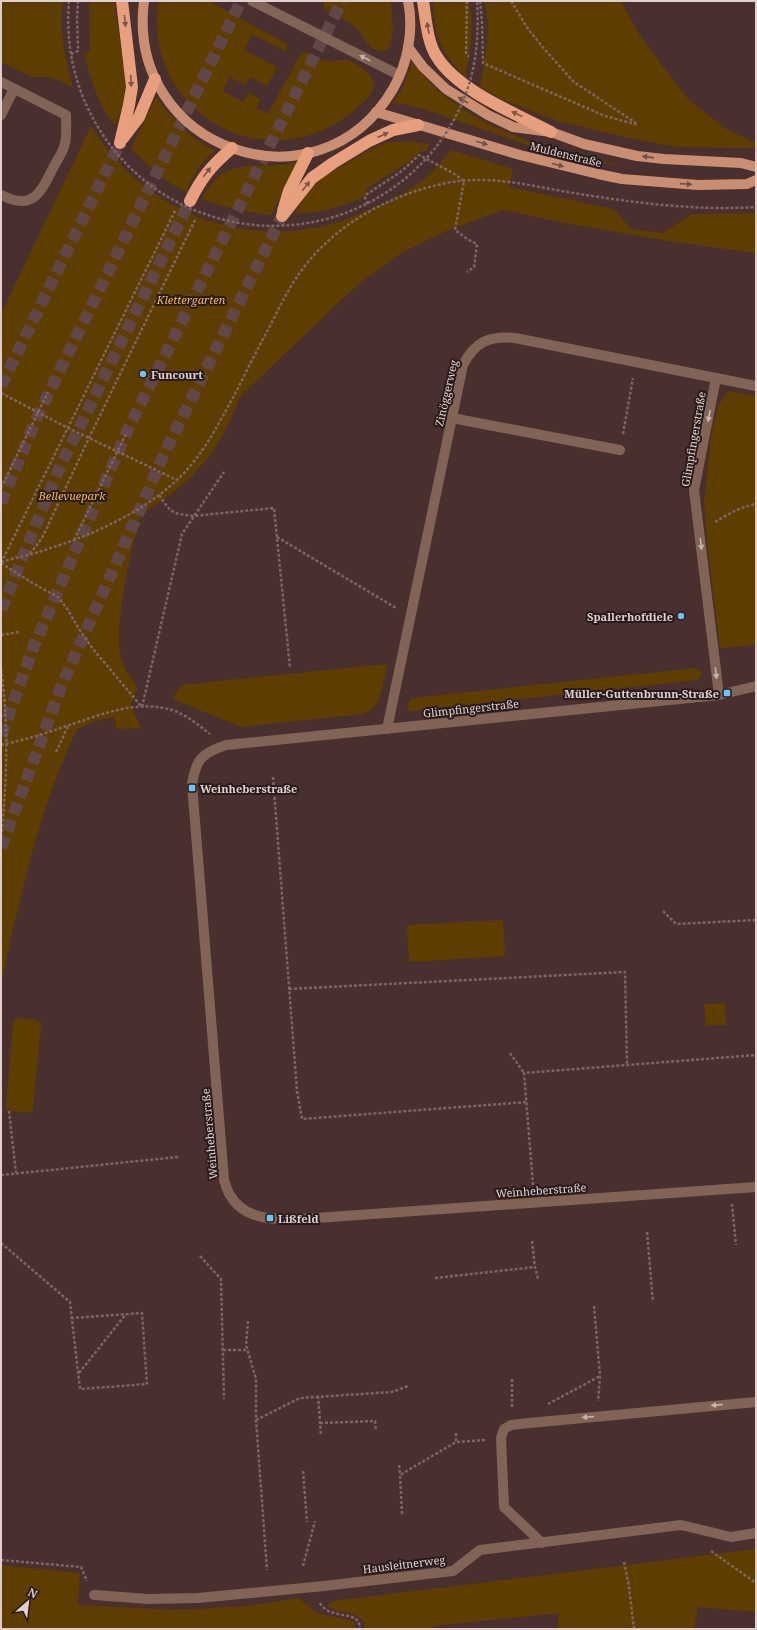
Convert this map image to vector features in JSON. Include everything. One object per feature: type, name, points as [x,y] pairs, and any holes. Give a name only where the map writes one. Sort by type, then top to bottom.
[{"type":"highway","points":[[122,1],[132,87],[120,143],[139,117],[155,80]]},
{"type":"highway","points":[[423,1],[432,46],[436,57],[444,66],[464,84],[494,103],[551,132]]},
{"type":"highway","points":[[308,152],[289,191],[282,216],[312,178],[333,163],[369,141],[393,130],[418,125]]},
{"type":"highway","points":[[184,202],[206,172],[232,148]]},
{"type":"main road","points":[[144,1],[143,31],[145,47],[155,80],[174,109],[200,133],[216,142],[250,154],[270,156],[289,156],[324,148],[352,133],[376,112],[387,98],[400,75],[408,47],[410,28],[408,1]]},
{"type":"main road","name":"Muldenstraße","points":[[408,47],[433,78],[446,89],[488,115],[513,126],[551,132],[584,144],[637,156],[741,163],[756,167]]},
{"type":"main road","name":"Muldenstraße","points":[[376,112],[572,169],[622,178],[698,185],[747,184],[756,180]]},
{"type":"street","points":[[252,1],[400,75]]},
{"type":"street","points":[[1,82],[66,115],[65,144],[38,195],[30,200],[20,202],[1,195]]},
{"type":"street","points":[[1,116],[14,89]]},
{"type":"street","name":"Zinöggerweg","points":[[387,729],[463,365],[469,353],[478,344],[502,336],[756,386]]},
{"type":"street","name":"Glimpfingerstraße","points":[[716,378],[694,490],[719,695]]},
{"type":"street","points":[[452,418],[620,450]]},
{"type":"street","name":"Glimpfingerstraße","points":[[226,745],[719,695],[756,686]]},
{"type":"street","name":"Weinheberstraße","points":[[226,745],[210,750],[200,759],[194,771],[192,784],[224,1180],[230,1195],[240,1208],[253,1215],[270,1218],[316,1218],[756,1187]]},
{"type":"street","points":[[542,1543],[504,1507],[501,1438],[504,1429],[511,1425],[529,1423],[756,1402]]},
{"type":"street","name":"Hausleitnerweg","points":[[94,1595],[148,1599],[198,1598],[453,1571],[480,1550],[681,1525],[731,1537],[756,1534]]},
{"type":"path","points":[[69,1],[68,27],[71,54],[80,91],[95,123],[106,140],[123,161],[146,182],[184,202],[199,212],[239,223],[279,226],[303,225],[322,221],[368,204],[392,189],[415,170],[433,150],[448,130],[459,109],[472,74],[477,49],[478,1]]},
{"type":"path","points":[[71,54],[78,51],[78,1]]},
{"type":"path","points":[[467,1],[466,53],[469,57]]},
{"type":"path","points":[[478,1],[482,23],[483,62],[604,116],[638,125],[574,82],[532,35],[511,1]]},
{"type":"path","points":[[368,204],[365,198],[367,194],[402,171],[419,155],[453,173],[464,181]]},
{"type":"path","points":[[1,563],[74,540],[102,528],[159,495],[177,480],[199,456],[214,434],[277,310],[294,281],[312,257],[345,226],[376,207],[405,194],[441,184],[477,180],[503,180],[584,195],[668,205],[742,208],[756,206]]},
{"type":"path","points":[[464,181],[455,230],[477,244],[474,267],[467,272]]},
{"type":"path","points":[[1,563],[73,416],[184,202]]},
{"type":"path","points":[[30,554],[42,538],[199,212]]},
{"type":"path","points":[[620,450],[631,389]]},
{"type":"path","points":[[1,488],[48,392]]},
{"type":"path","points":[[1,393],[68,428],[177,480]]},
{"type":"path","points":[[74,540],[127,432]]},
{"type":"path","points":[[142,707],[182,534],[224,472]]},
{"type":"path","points":[[159,495],[174,514],[194,516],[274,508],[290,668]]},
{"type":"path","points":[[714,523],[739,509],[756,504]]},
{"type":"path","points":[[277,536],[410,617]]},
{"type":"path","points":[[1,563],[58,597],[93,649],[142,707]]},
{"type":"path","points":[[1,635],[19,632]]},
{"type":"path","points":[[1,669],[7,744],[5,804],[1,838]]},
{"type":"path","points":[[1,745],[26,739],[119,709],[158,707],[175,711],[190,719],[226,745]]},
{"type":"path","points":[[56,752],[68,726]]},
{"type":"path","points":[[273,777],[297,1091],[302,1119],[527,1102]]},
{"type":"path","points":[[663,911],[676,924],[756,920]]},
{"type":"path","points":[[289,989],[625,972],[627,1065]]},
{"type":"path","points":[[510,1053],[524,1073],[533,1185]]},
{"type":"path","points":[[524,1073],[756,1055]]},
{"type":"path","points":[[9,1111],[16,1173]]},
{"type":"path","points":[[1,1175],[178,1157]]},
{"type":"path","points":[[731,1188],[736,1246]]},
{"type":"path","points":[[647,1232],[653,1302]]},
{"type":"path","points":[[532,1241],[538,1279]]},
{"type":"path","points":[[1,1243],[70,1302],[80,1389],[147,1384],[142,1313],[73,1318]]},
{"type":"path","points":[[200,1256],[221,1279],[224,1399]]},
{"type":"path","points":[[435,1278],[535,1267]]},
{"type":"path","points":[[594,1306],[600,1376],[597,1416]]},
{"type":"path","points":[[78,1374],[126,1314]]},
{"type":"path","points":[[248,1321],[246,1345],[256,1380],[256,1420],[267,1570]]},
{"type":"path","points":[[223,1350],[248,1350]]},
{"type":"path","points":[[529,1423],[540,1408],[600,1376]]},
{"type":"path","points":[[512,1379],[512,1400]]},
{"type":"path","points":[[256,1420],[300,1398],[392,1392],[408,1386]]},
{"type":"path","points":[[318,1396],[321,1435]]},
{"type":"path","points":[[320,1423],[375,1421],[376,1431]]},
{"type":"path","points":[[456,1433],[456,1442]]},
{"type":"path","points":[[400,1475],[456,1442],[501,1438]]},
{"type":"path","points":[[399,1466],[402,1514]]},
{"type":"path","points":[[303,1471],[307,1522]]},
{"type":"path","points":[[303,1566],[315,1521]]},
{"type":"path","points":[[711,1550],[756,1583]]},
{"type":"path","points":[[1,1560],[81,1567]]},
{"type":"path","points":[[624,1562],[629,1587],[634,1629]]},
{"type":"path","points":[[319,1601],[323,1608],[330,1613],[357,1619],[359,1629]]},
{"type":"green space","points":[[1,1],[63,1],[62,34],[73,88],[51,77],[32,77],[1,62]]},
{"type":"green space","points":[[89,1],[114,1],[126,81],[123,105],[115,125],[104,110],[100,101],[92,82],[84,54],[89,52],[90,47]]},
{"type":"green space","points":[[159,1],[211,1],[287,44],[285,51],[252,34],[244,50],[277,67],[267,86],[250,77],[245,85],[230,77],[223,91],[243,102],[248,93],[261,99],[256,108],[268,114],[301,53],[307,53],[326,61],[346,60],[352,62],[371,76],[374,83],[373,90],[358,107],[338,122],[316,133],[292,139],[269,140],[245,137],[223,128],[202,115],[184,97],[176,87],[164,64],[158,39],[157,27]]},
{"type":"green space","points":[[324,1],[391,1],[393,31],[389,49],[382,51],[372,48],[354,26],[327,11],[324,8]]},
{"type":"green space","points":[[432,1],[469,1],[471,11],[471,39],[465,77],[449,59],[440,43],[435,25]]},
{"type":"green space","points":[[485,1],[621,1],[640,36],[688,99],[726,129],[756,143],[756,148],[677,147],[623,137],[557,121],[504,100],[480,87],[486,52],[488,26]]},
{"type":"green space","points":[[412,62],[432,85],[446,97],[488,124],[535,143],[632,168],[573,158],[527,145],[426,110],[393,103],[404,85]]},
{"type":"green space","points":[[156,97],[168,113],[182,127],[197,140],[215,151],[201,165],[186,192],[163,178],[131,148]]},
{"type":"green space","points":[[91,126],[112,155],[137,180],[165,201],[196,216],[229,226],[264,231],[299,230],[342,221],[381,205],[407,191],[431,173],[451,150],[513,169],[509,187],[614,209],[631,229],[663,233],[692,214],[756,213],[756,253],[674,242],[564,223],[503,210],[446,231],[401,253],[361,282],[241,396],[224,433],[211,454],[192,476],[171,494],[140,516],[124,591],[119,633],[120,651],[123,664],[138,688],[131,705],[141,728],[116,729],[115,717],[98,720],[77,729],[52,790],[41,822],[23,886],[1,983],[1,314]]},
{"type":"green space","points":[[407,141],[430,144],[426,151],[421,151],[410,161],[366,189],[367,195],[331,209],[294,214],[311,188],[323,177],[369,150],[385,143]]},
{"type":"green space","points":[[298,162],[271,215],[235,209],[201,199],[211,184],[222,174],[232,169],[244,166]]},
{"type":"green space","points":[[728,391],[756,396],[756,645],[720,648],[707,542],[704,501],[712,429],[718,406]]},
{"type":"green space","points":[[387,664],[378,700],[372,709],[363,714],[241,727],[172,699],[181,685]]},
{"type":"green space","points":[[696,668],[703,672],[698,680],[408,711],[407,705],[412,698]]},
{"type":"green space","points":[[503,920],[505,956],[409,962],[407,925]]},
{"type":"green space","points":[[725,1003],[726,1025],[706,1026],[704,1004]]},
{"type":"green space","points":[[17,1018],[37,1020],[41,1024],[33,1110],[29,1113],[9,1111],[6,1107],[13,1022]]},
{"type":"green space","points":[[756,1549],[756,1612],[698,1607],[694,1629],[557,1629],[559,1613],[434,1626],[433,1629],[363,1629],[365,1623],[361,1619],[352,1614],[332,1609],[327,1606],[333,1601]]},
{"type":"green space","points":[[1,1565],[80,1573],[78,1605],[179,1610],[247,1606],[298,1598],[317,1613],[353,1621],[355,1624],[352,1629],[1,1629]]},
{"type":"tunnel","points":[[1,503],[40,411],[241,1]]},
{"type":"tunnel","points":[[1,736],[33,648],[129,427],[342,1]]},
{"type":"tunnel","points":[[1,386],[120,143]]},
{"type":"tunnel","points":[[1,610],[58,471],[190,201]]},
{"type":"tunnel","points":[[1,848],[61,687],[164,454],[282,216]]},
{"type":"place","name":"Funcourt","points":[[143,374]]},
{"type":"place","name":"Spallerhofdiele","points":[[681,616]]},
{"type":"place","name":"Müller-Guttenbrunn-Straße","points":[[727,693]]},
{"type":"place","name":"Weinheberstraße","points":[[192,788]]},
{"type":"place","name":"Lißfeld","points":[[270,1218]]},
{"type":"park label","name":"Klettergarten","points":[[191,299]]},
{"type":"park label","name":"Bellevuepark","points":[[72,495]]}]
